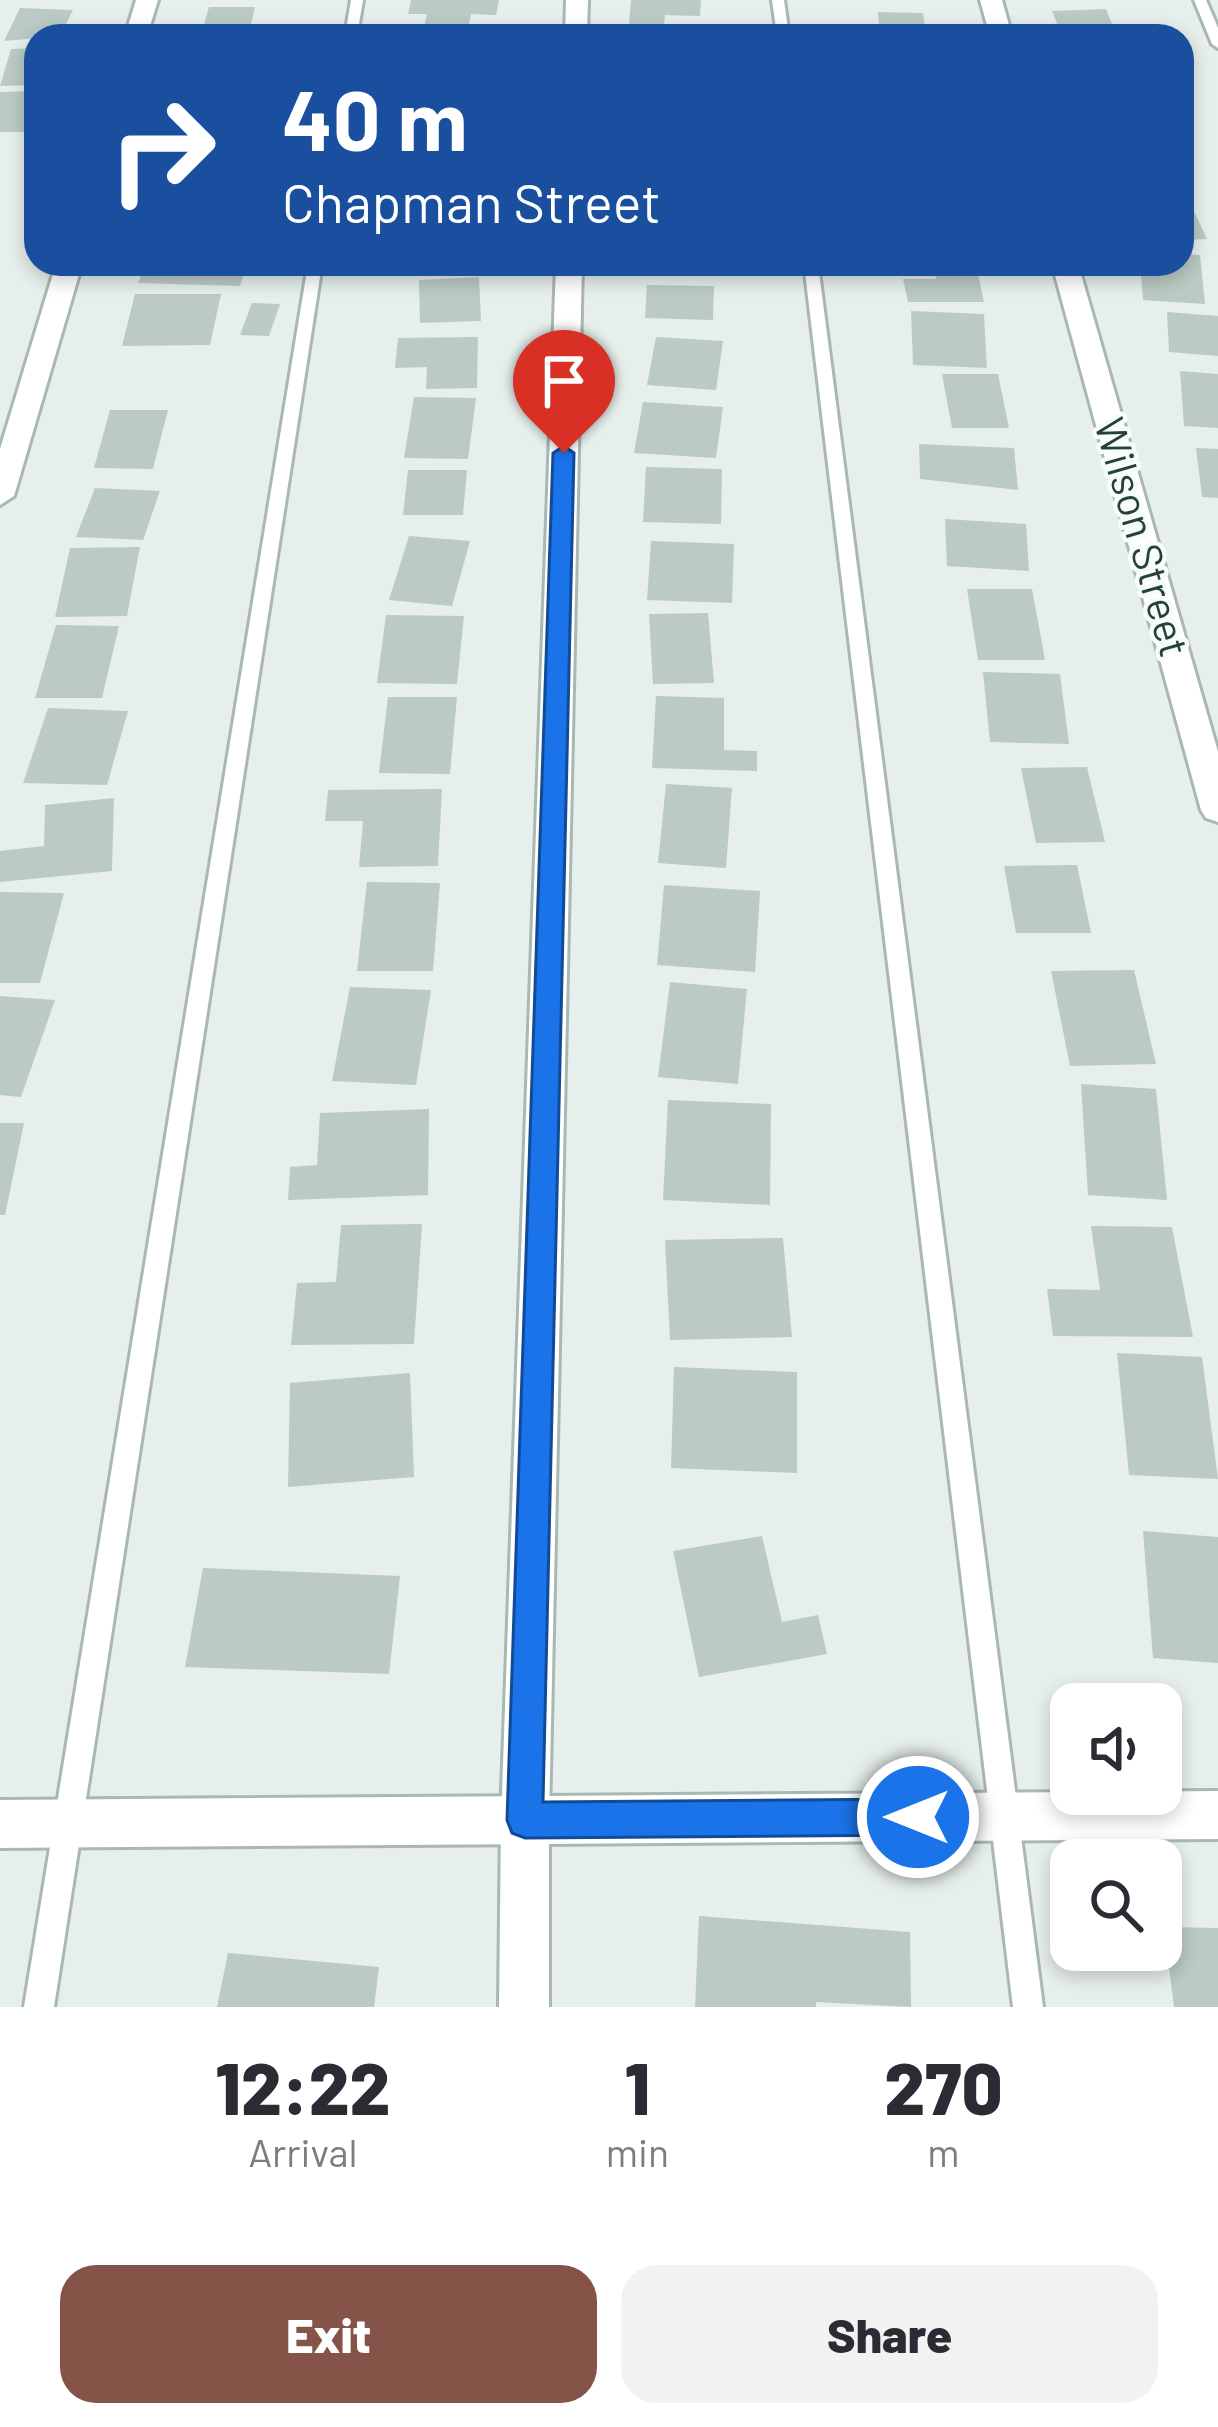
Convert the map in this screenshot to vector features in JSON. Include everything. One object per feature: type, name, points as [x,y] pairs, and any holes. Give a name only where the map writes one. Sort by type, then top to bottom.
[{"type":"street","points":[[0,496],[65,276]]},
{"type":"street","points":[[524,2007],[525,1820],[569,276]]},
{"type":"street","name":"Wilson Street","points":[[1068,276],[1218,810]]},
{"type":"street","points":[[0,1825],[1218,1815]]},
{"type":"lane","points":[[1200,0],[1218,44]]},
{"type":"lane","points":[[39,2007],[313,276]]},
{"type":"lane","points":[[812,276],[1028,2007]]},
{"type":"building","points":[[411,0],[499,0],[496,15],[471,14],[469,24],[425,24],[427,14],[408,14]]},
{"type":"building","points":[[631,0],[701,0],[700,16],[665,15],[664,24],[629,24]]},
{"type":"building","points":[[209,7],[255,7],[251,24],[204,24]]},
{"type":"building","points":[[20,8],[73,10],[66,24],[24,24],[24,39],[4,41]]},
{"type":"building","points":[[1106,9],[1112,24],[1057,24],[1052,11]]},
{"type":"building","points":[[878,12],[923,13],[924,24],[879,24]]},
{"type":"building","points":[[24,48],[24,85],[0,86],[11,49]]},
{"type":"building","points":[[24,91],[24,132],[0,132],[0,92]]},
{"type":"building","points":[[1194,212],[1207,239],[1194,240]]},
{"type":"building","points":[[1194,255],[1200,255],[1205,304],[1143,300],[1141,276],[1194,276]]},
{"type":"building","points":[[141,276],[243,276],[240,286],[138,283]]},
{"type":"building","points":[[979,276],[984,302],[908,302],[903,279]]},
{"type":"building","points":[[479,277],[481,321],[420,323],[419,280]]},
{"type":"building","points":[[647,285],[714,286],[713,320],[645,318]]},
{"type":"building","points":[[135,294],[221,294],[210,345],[122,346]]},
{"type":"building","points":[[252,303],[280,304],[269,336],[240,335]]},
{"type":"building","points":[[911,311],[984,314],[987,368],[913,365]]},
{"type":"building","points":[[1167,312],[1218,316],[1218,356],[1169,352]]},
{"type":"building","points":[[478,337],[477,388],[426,389],[427,367],[395,368],[398,338]]},
{"type":"building","points":[[656,337],[723,341],[716,390],[647,385]]},
{"type":"building","points":[[1180,371],[1218,374],[1218,428],[1184,426]]},
{"type":"building","points":[[942,374],[998,374],[1009,428],[952,428]]},
{"type":"building","points":[[414,397],[476,398],[468,459],[404,458]]},
{"type":"building","points":[[643,402],[723,407],[716,458],[634,453]]},
{"type":"building","points":[[110,410],[168,410],[153,469],[94,468]]},
{"type":"building","points":[[919,444],[1014,448],[1018,490],[920,479]]},
{"type":"building","points":[[1196,448],[1218,449],[1218,498],[1202,497]]},
{"type":"building","points":[[646,467],[722,469],[721,524],[643,522]]},
{"type":"building","points":[[408,470],[467,470],[463,515],[403,515]]},
{"type":"building","points":[[95,488],[160,491],[143,540],[76,537]]},
{"type":"building","points":[[945,519],[1026,524],[1029,571],[947,566]]},
{"type":"building","points":[[409,536],[470,541],[452,606],[389,600]]},
{"type":"building","points":[[651,541],[734,544],[732,603],[647,600]]},
{"type":"building","points":[[140,547],[127,616],[55,617],[70,548]]},
{"type":"building","points":[[967,589],[1032,589],[1045,660],[978,660]]},
{"type":"building","points":[[708,613],[714,683],[653,684],[649,614]]},
{"type":"building","points":[[386,615],[464,616],[457,684],[377,683]]},
{"type":"building","points":[[56,625],[119,626],[102,698],[35,698]]},
{"type":"building","points":[[983,672],[1060,674],[1069,744],[990,742]]},
{"type":"building","points":[[656,696],[724,698],[724,750],[757,751],[757,771],[652,768]]},
{"type":"building","points":[[388,697],[457,697],[450,774],[379,773]]},
{"type":"building","points":[[48,708],[128,711],[107,785],[23,783]]},
{"type":"building","points":[[1087,767],[1105,842],[1036,843],[1021,768]]},
{"type":"building","points":[[666,784],[732,788],[726,868],[658,863]]},
{"type":"building","points":[[442,789],[438,866],[359,867],[363,821],[325,821],[328,790]]},
{"type":"building","points":[[114,798],[112,871],[0,882],[0,851],[44,846],[45,805]]},
{"type":"building","points":[[1077,865],[1091,933],[1016,933],[1004,866]]},
{"type":"building","points":[[367,882],[440,883],[433,971],[357,971]]},
{"type":"building","points":[[664,885],[760,891],[755,972],[657,965]]},
{"type":"building","points":[[0,892],[64,893],[40,983],[0,983]]},
{"type":"building","points":[[1134,970],[1156,1064],[1070,1066],[1051,971]]},
{"type":"building","points":[[670,982],[747,989],[738,1084],[658,1077]]},
{"type":"building","points":[[350,987],[431,990],[416,1085],[332,1081]]},
{"type":"building","points":[[0,996],[55,1000],[21,1097],[0,1095]]},
{"type":"building","points":[[1081,1084],[1156,1089],[1167,1200],[1088,1195]]},
{"type":"building","points":[[668,1100],[771,1104],[770,1205],[663,1200]]},
{"type":"building","points":[[429,1109],[428,1195],[288,1200],[290,1167],[317,1165],[320,1113]]},
{"type":"building","points":[[0,1123],[24,1123],[5,1215],[0,1215]]},
{"type":"building","points":[[422,1224],[414,1344],[291,1345],[297,1283],[336,1282],[341,1225]]},
{"type":"building","points":[[1091,1226],[1172,1227],[1193,1337],[1053,1336],[1047,1289],[1100,1290]]},
{"type":"building","points":[[783,1238],[792,1337],[670,1340],[665,1240]]},
{"type":"building","points":[[1117,1353],[1202,1357],[1218,1479],[1129,1475]]},
{"type":"building","points":[[674,1367],[797,1372],[797,1473],[671,1468]]},
{"type":"building","points":[[410,1373],[414,1477],[288,1487],[290,1383]]},
{"type":"building","points":[[1143,1531],[1218,1537],[1218,1663],[1153,1658]]},
{"type":"building","points":[[762,1536],[782,1622],[818,1615],[827,1654],[699,1677],[673,1551]]},
{"type":"building","points":[[203,1568],[400,1576],[389,1674],[185,1667]]},
{"type":"building","points":[[699,1916],[910,1932],[911,2007],[816,2002],[816,2007],[695,2007]]},
{"type":"building","points":[[1182,1927],[1218,1928],[1218,2007],[1174,2007],[1170,1971],[1182,1971]]},
{"type":"building","points":[[228,1953],[379,1967],[374,2007],[217,2007]]},
{"type":"route","points":[[564,453],[525,1820],[918,1817]]}]
